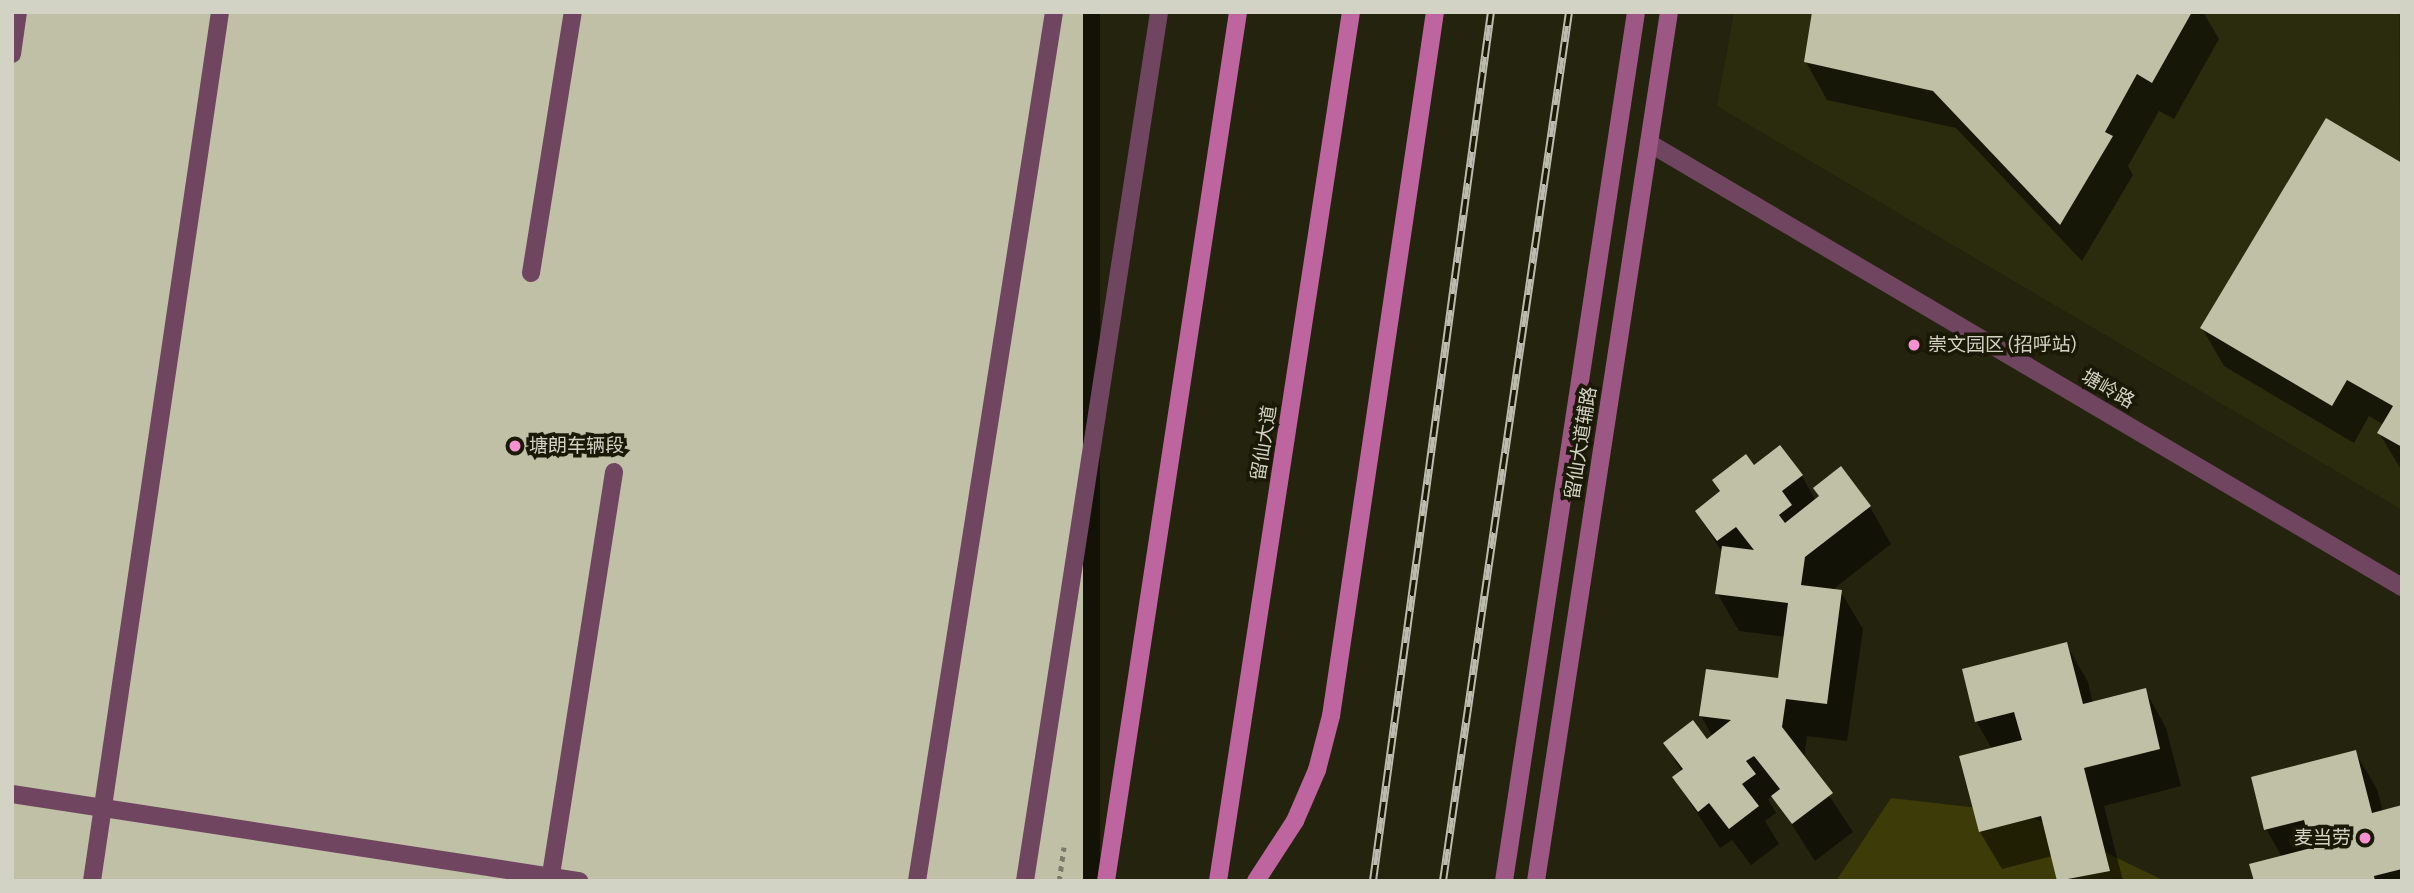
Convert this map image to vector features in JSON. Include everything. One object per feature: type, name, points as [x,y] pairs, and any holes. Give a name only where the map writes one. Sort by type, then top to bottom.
[{"type":"main road","points":[[1106,881],[1238,12]]},
{"type":"main road","name":"留仙大道","points":[[1218,881],[1351,12]]},
{"type":"main road","points":[[1255,881],[1295,821],[1317,769],[1331,716],[1435,12]]},
{"type":"main road","name":"留仙大道辅路","points":[[1504,881],[1636,12]]},
{"type":"main road","name":"留仙大道辅路","points":[[1536,881],[1669,12]]},
{"type":"street","points":[[12,54],[18,12]]},
{"type":"street","points":[[92,881],[220,12]]},
{"type":"street","points":[[531,274],[573,12]]},
{"type":"street","points":[[917,881],[1054,12]]},
{"type":"street","points":[[1025,881],[1159,12]]},
{"type":"street","name":"塘岭路","points":[[1649,143],[2402,587]]},
{"type":"street","points":[[551,879],[614,472]]},
{"type":"street","points":[[12,794],[551,879],[579,881]]},
{"type":"path","points":[[1059,881],[1064,847]]},
{"type":"shaded area","points":[[1734,12],[2399,12],[2402,510],[1717,106]]},
{"type":"shaded area","points":[[1891,798],[2023,813],[2165,881],[1836,881]]},
{"type":"building","name":"塘朗车辆段","points":[[12,12],[1083,12],[1083,881],[12,881]]},
{"type":"building","points":[[1812,12],[2192,12],[2152,83],[2137,74],[2105,132],[2113,136],[2060,225],[1933,91],[1804,62]]},
{"type":"building","points":[[2326,118],[2402,163],[2402,447],[2377,433],[2393,406],[2347,380],[2332,406],[2200,328]]},
{"type":"building","points":[[1780,445],[1803,475],[1782,491],[1792,505],[1779,515],[1785,523],[1819,496],[1813,488],[1841,466],[1871,506],[1805,557],[1801,585],[1842,590],[1827,704],[1786,699],[1782,727],[1833,793],[1792,824],[1771,796],[1780,789],[1754,756],[1746,761],[1756,774],[1742,784],[1759,806],[1729,829],[1709,803],[1698,812],[1672,777],[1683,769],[1663,743],[1693,720],[1707,739],[1731,720],[1699,716],[1706,669],[1778,678],[1788,603],[1715,594],[1722,546],[1754,550],[1736,527],[1717,541],[1695,511],[1720,491],[1712,480],[1746,454],[1754,465]]},
{"type":"building","points":[[2067,642],[2083,704],[2146,688],[2160,749],[2084,768],[2110,871],[2057,881],[2041,816],[1979,832],[1959,756],[2022,740],[2014,712],[1975,722],[1962,669]]},
{"type":"building","points":[[2356,750],[2372,813],[2402,805],[2402,869],[2374,876],[2375,881],[2254,881],[2249,864],[2311,848],[2304,820],[2264,830],[2251,777]]},
{"type":"railway","points":[[1373,881],[1491,12]]},
{"type":"railway","points":[[1443,881],[1569,12]]},
{"type":"place","name":"崇文园区 (招呼站)","points":[[1914,345]]},
{"type":"place","name":"塘朗车辆段","points":[[515,446]]},
{"type":"place","name":"麦当劳","points":[[2365,838]]}]
